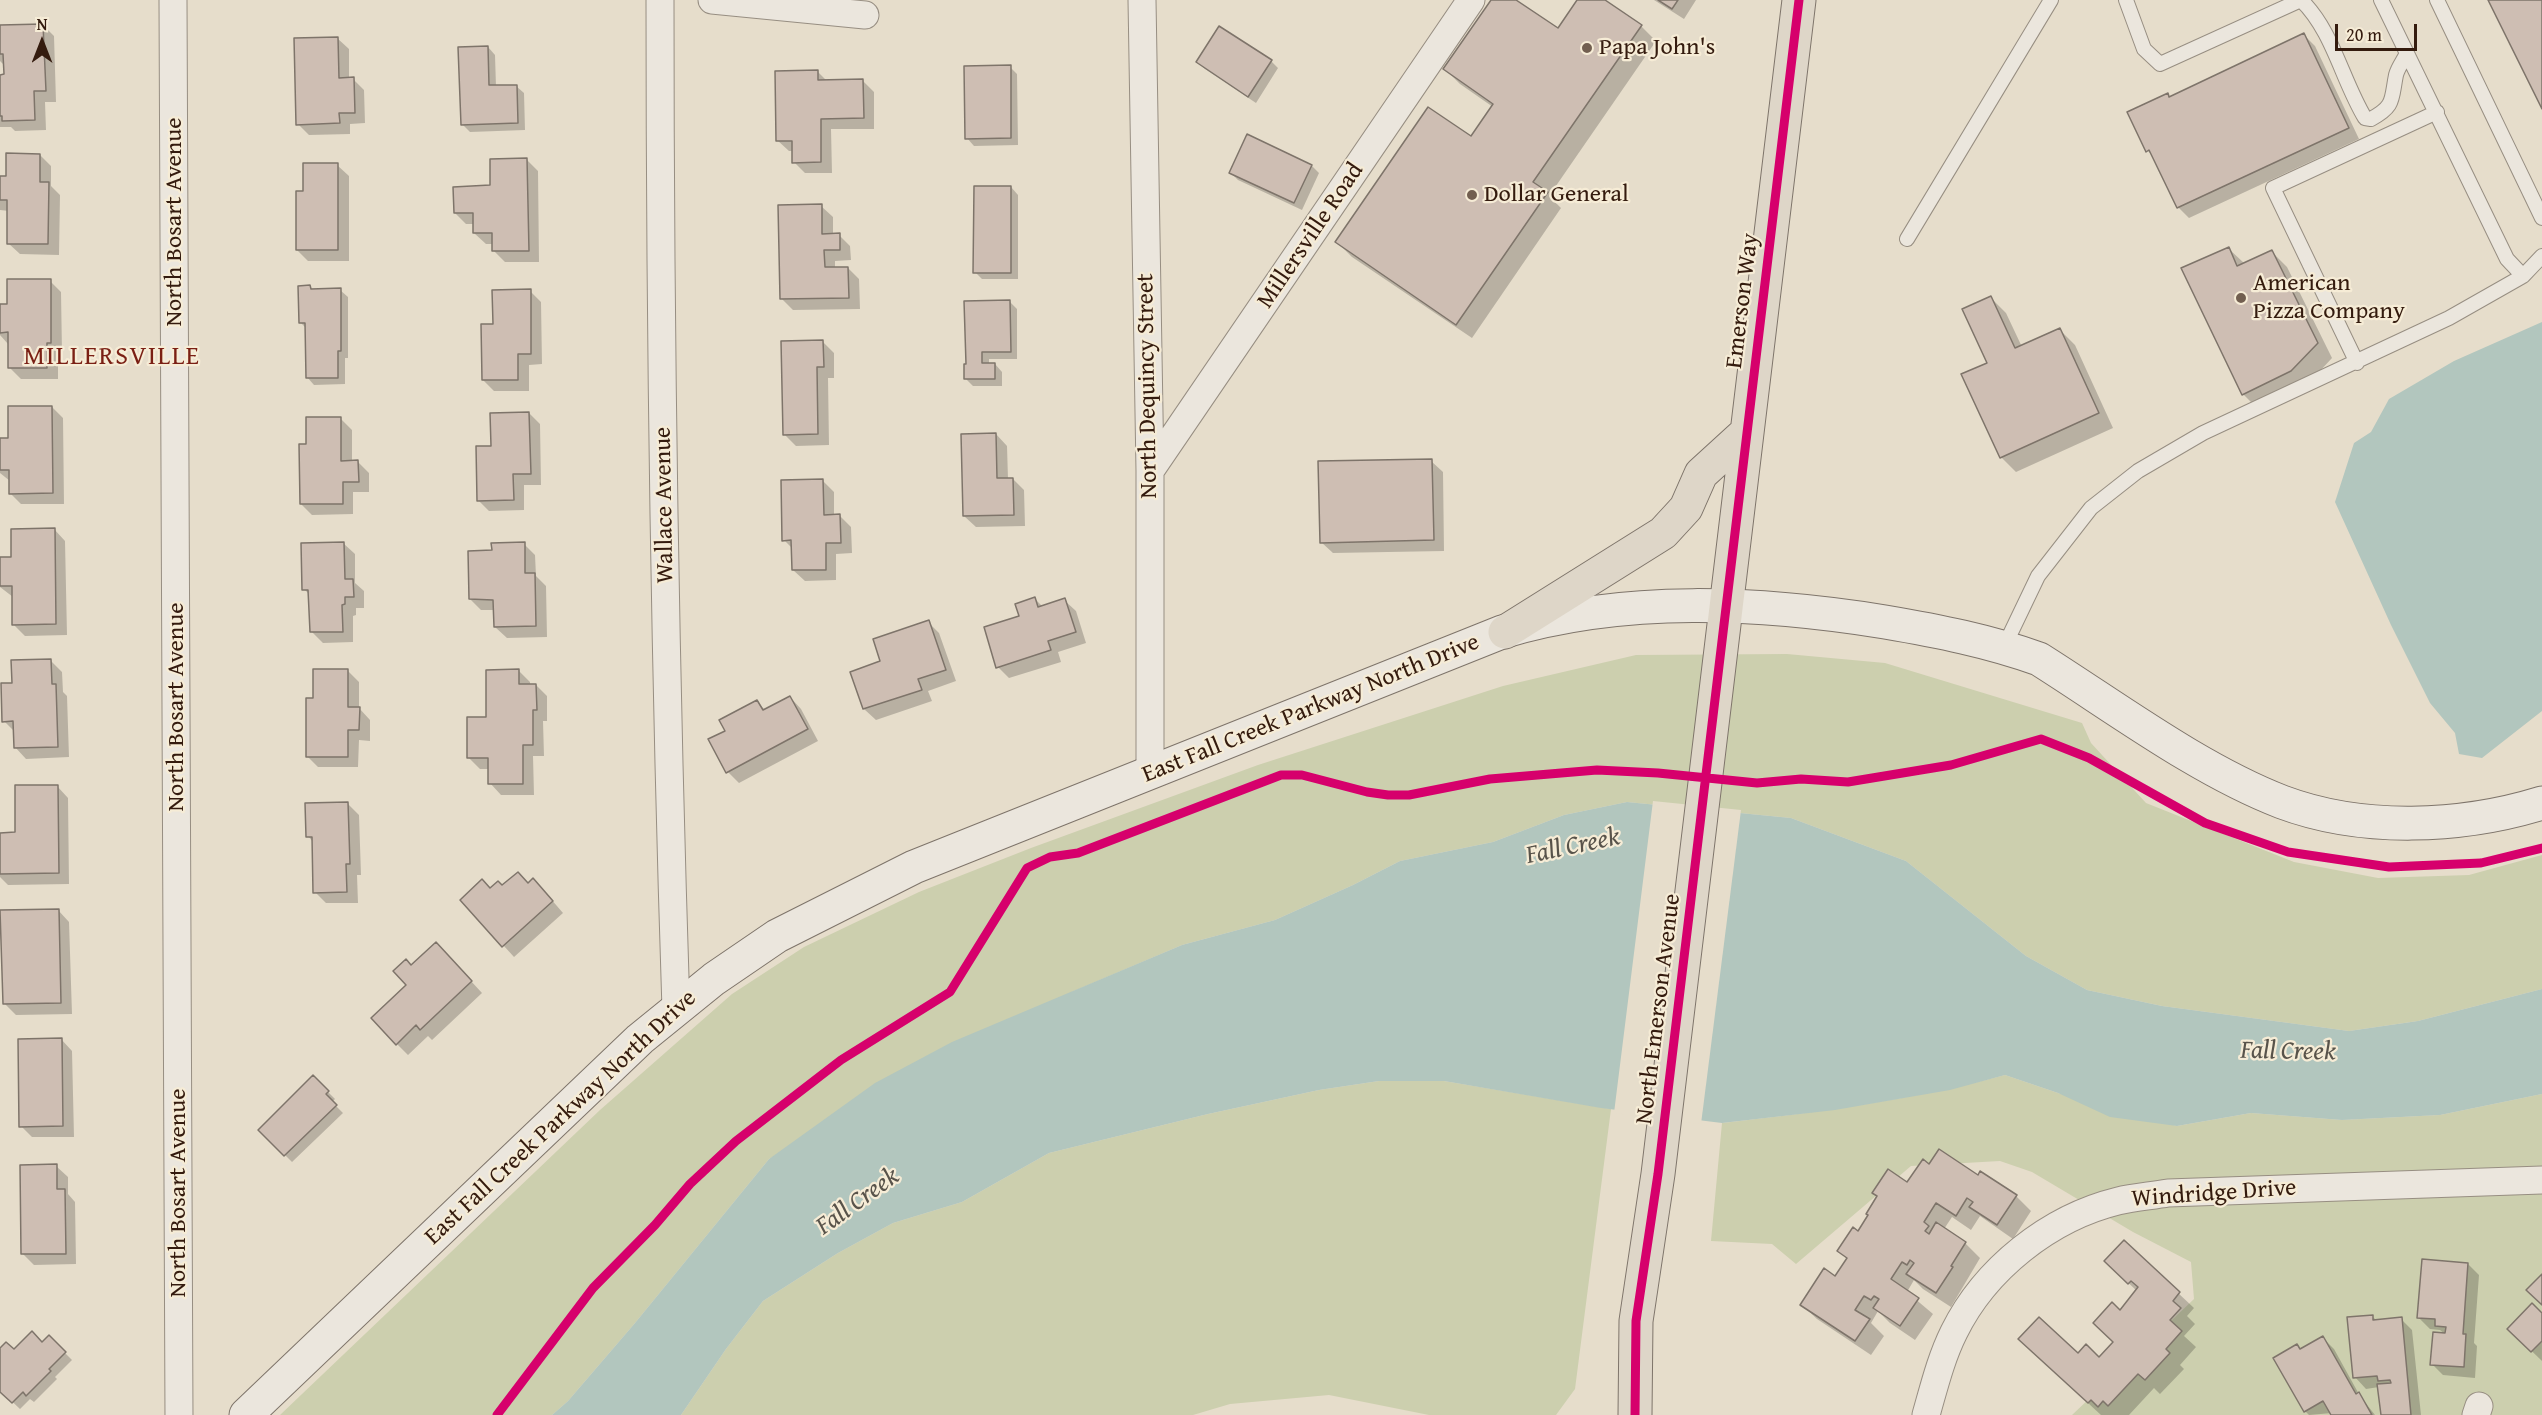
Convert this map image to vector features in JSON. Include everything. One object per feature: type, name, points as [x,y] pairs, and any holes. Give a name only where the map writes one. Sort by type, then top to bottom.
[{"type":"main road","name":"Emerson Way","points":[[1726,608],[1799,0]]},
{"type":"main road","points":[[1505,632],[1663,533],[1686,508],[1701,474],[1747,432]]},
{"type":"main road","name":"East Fall Creek Parkway North Drive","points":[[246,1415],[640,1039],[714,979],[768,942],[825,910],[914,867],[1505,632],[1584,613],[1644,607],[1786,609],[1932,630],[2004,647],[2039,659],[2231,779],[2283,802],[2306,809],[2343,818],[2410,822],[2500,814],[2542,803]]},
{"type":"main road","name":"North Emerson Avenue","points":[[1635,1415],[1636,1321],[1658,1174],[1726,608]]},
{"type":"street","name":"North Bosart Avenue","points":[[173,0],[179,1415]]},
{"type":"street","name":"Wallace Avenue","points":[[660,0],[660,181],[669,783],[676,1010]]},
{"type":"street","points":[[712,0],[865,15]]},
{"type":"street","name":"North Dequincy Street","points":[[1142,0],[1150,471],[1150,773]]},
{"type":"street","name":"Millersville Road","points":[[1150,471],[1471,0]]},
{"type":"street","name":"Windridge Drive","points":[[1926,1415],[1941,1364],[1954,1332],[1981,1291],[1998,1270],[2037,1238],[2082,1213],[2118,1201],[2168,1193],[2542,1180]]},
{"type":"lane","points":[[1907,239],[2051,0]]},
{"type":"lane","points":[[2126,0],[2144,49],[2160,64],[2301,0],[2316,15],[2365,118],[2371,119],[2386,111],[2392,104],[2397,72],[2407,53]]},
{"type":"lane","points":[[2381,0],[2507,259],[2523,276]]},
{"type":"lane","points":[[2437,0],[2542,218]]},
{"type":"lane","points":[[2357,363],[2273,188],[2437,112]]},
{"type":"lane","points":[[2004,647],[2038,576],[2091,508],[2138,471],[2203,433],[2357,363],[2449,318],[2523,276],[2542,256]]},
{"type":"green space","points":[[1787,654],[1885,663],[2082,723],[2091,743],[2146,803],[2294,862],[2378,878],[2469,875],[2542,855],[2542,989],[2418,1021],[2349,1031],[2162,1006],[2087,990],[2026,956],[1906,861],[1791,818],[1627,802],[1564,815],[1493,842],[1400,861],[1275,920],[1182,945],[1074,991],[769,1159],[635,1323],[568,1401],[552,1415],[280,1415],[600,1110],[732,994],[804,947],[919,892],[1031,848],[1258,765],[1503,686],[1636,655]]},
{"type":"green space","points":[[2005,1075],[2058,1093],[2177,1126],[2251,1113],[2342,1120],[2440,1115],[2542,1094],[2542,1415],[2072,1415],[2194,1299],[2191,1262],[2133,1232],[2032,1172],[2000,1161],[1911,1166],[1796,1264],[1772,1244],[1711,1241],[1722,1123],[1829,1110],[1900,1098]]},
{"type":"green space","points":[[1379,1081],[1444,1081],[1611,1109],[1575,1389],[1556,1415],[1429,1415],[1329,1395],[1230,1404],[1193,1415],[681,1415],[726,1349],[763,1301],[838,1253],[893,1223],[962,1202],[1049,1153],[1208,1114],[1319,1090]]},
{"type":"water","points":[[2542,322],[2542,711],[2482,758],[2459,754],[2455,733],[2430,703],[2391,625],[2335,502],[2354,443],[2371,432],[2389,399],[2454,361]]},
{"type":"water","name":"Fall Creek","points":[[1627,802],[1791,818],[1906,861],[2026,956],[2087,990],[2162,1006],[2349,1031],[2418,1021],[2542,989],[2542,1094],[2440,1115],[2342,1120],[2251,1113],[2177,1126],[2110,1117],[2058,1093],[2005,1075],[1950,1090],[1835,1110],[1722,1123],[1601,1108],[1444,1081],[1379,1081],[1319,1090],[1208,1114],[1049,1153],[962,1202],[893,1223],[838,1253],[763,1301],[726,1349],[681,1415],[552,1415],[568,1401],[635,1323],[769,1159],[875,1083],[952,1042],[1182,945],[1275,920],[1400,861],[1493,842],[1564,815]]},
{"type":"pier","points":[[1653,801],[1741,810],[1701,1124],[1614,1113]]},
{"type":"building","points":[[1491,0],[1516,0],[1558,28],[1577,0],[1605,0],[1642,25],[1533,182],[1548,192],[1456,325],[1335,242],[1428,107],[1471,136],[1493,104],[1443,69]]},
{"type":"building","points":[[1658,0],[1678,0],[1672,9]]},
{"type":"building","points":[[2488,0],[2542,0],[2542,109]]},
{"type":"building","points":[[43,24],[46,91],[34,91],[35,120],[2,121],[0,75],[4,74],[3,54],[0,54],[0,25]]},
{"type":"building","points":[[1219,26],[1272,60],[1248,97],[1196,62]]},
{"type":"building","points":[[2304,33],[2349,128],[2177,208],[2149,150],[2146,152],[2127,112],[2168,93],[2169,97]]},
{"type":"building","points":[[338,37],[339,78],[354,77],[355,113],[339,113],[340,123],[296,125],[294,38]]},
{"type":"building","points":[[488,46],[489,85],[517,85],[518,123],[461,125],[458,47]]},
{"type":"building","points":[[1011,65],[1011,138],[965,139],[964,66]]},
{"type":"building","points":[[818,70],[818,80],[863,79],[864,118],[821,119],[821,162],[792,163],[792,141],[776,141],[775,71]]},
{"type":"building","points":[[1247,134],[1312,165],[1294,203],[1229,173]]},
{"type":"building","points":[[6,153],[40,154],[40,182],[49,182],[48,244],[7,244],[7,200],[0,200],[0,176],[6,176]]},
{"type":"building","points":[[527,158],[529,251],[492,251],[492,233],[473,233],[473,213],[454,213],[453,187],[490,185],[490,159]]},
{"type":"building","points":[[303,163],[338,163],[338,250],[296,250],[296,191],[303,191]]},
{"type":"building","points":[[974,186],[1011,186],[1011,273],[973,273]]},
{"type":"building","points":[[822,204],[822,234],[840,233],[840,250],[824,250],[825,267],[848,267],[849,298],[780,299],[778,205]]},
{"type":"building","points":[[2229,247],[2237,266],[2272,250],[2318,343],[2291,371],[2242,395],[2181,268]]},
{"type":"building","points":[[7,279],[51,279],[51,343],[47,343],[47,368],[8,368],[8,332],[0,333],[0,304],[7,304]]},
{"type":"building","points":[[310,285],[311,289],[341,288],[341,351],[338,351],[338,378],[306,378],[305,323],[299,323],[298,286]]},
{"type":"building","points":[[531,289],[531,354],[518,354],[518,380],[482,380],[481,324],[493,324],[492,290]]},
{"type":"building","points":[[1991,296],[2015,348],[2060,328],[2099,413],[2000,458],[1961,374],[1987,363],[1962,309]]},
{"type":"building","points":[[1010,300],[1011,352],[982,352],[982,363],[995,363],[995,379],[964,379],[964,364],[966,364],[964,301]]},
{"type":"building","points":[[823,340],[824,367],[817,367],[818,434],[783,435],[781,341]]},
{"type":"building","points":[[8,406],[52,406],[53,493],[9,494],[9,470],[0,470],[0,438],[8,438]]},
{"type":"building","points":[[529,412],[531,474],[513,474],[514,500],[477,501],[476,446],[491,446],[490,413]]},
{"type":"building","points":[[306,417],[341,417],[341,461],[358,460],[359,482],[343,482],[343,504],[300,504],[299,444],[306,444]]},
{"type":"building","points":[[996,433],[997,478],[1013,478],[1014,515],[963,516],[961,434]]},
{"type":"building","points":[[1432,459],[1434,540],[1320,543],[1318,461]]},
{"type":"building","points":[[823,479],[824,515],[840,514],[841,543],[826,543],[826,570],[792,570],[791,540],[782,541],[781,480]]},
{"type":"building","points":[[55,528],[56,624],[12,625],[12,586],[0,586],[0,557],[11,557],[11,529]]},
{"type":"building","points":[[344,542],[345,579],[353,579],[354,597],[345,597],[345,604],[342,605],[343,632],[310,632],[308,590],[302,590],[301,543]]},
{"type":"building","points":[[525,542],[525,573],[535,573],[536,626],[494,627],[493,600],[469,599],[468,551],[492,550],[491,543]]},
{"type":"building","points":[[1035,597],[1038,607],[1065,598],[1076,632],[1048,641],[1051,650],[996,668],[984,627],[1019,616],[1015,604]]},
{"type":"building","points":[[929,620],[946,670],[918,679],[922,690],[863,709],[850,672],[880,661],[873,639]]},
{"type":"building","points":[[51,659],[52,684],[56,684],[58,747],[14,748],[13,721],[2,722],[1,683],[12,683],[11,660]]},
{"type":"building","points":[[313,669],[348,669],[348,707],[360,707],[359,730],[348,730],[348,757],[306,757],[306,698],[313,698]]},
{"type":"building","points":[[519,669],[519,684],[536,684],[537,710],[533,710],[533,745],[523,745],[523,784],[488,784],[488,758],[467,758],[467,717],[486,717],[486,670]]},
{"type":"building","points":[[790,696],[808,729],[726,773],[708,739],[725,731],[719,720],[757,700],[763,710]]},
{"type":"building","points":[[15,785],[58,785],[59,873],[0,874],[0,833],[15,832]]},
{"type":"building","points":[[348,802],[350,864],[346,864],[347,892],[313,893],[312,837],[306,837],[305,803]]},
{"type":"building","points":[[518,872],[528,883],[533,878],[553,901],[502,947],[460,900],[482,879],[490,888],[498,881],[502,885]]},
{"type":"building","points":[[59,909],[61,1003],[3,1004],[0,910]]},
{"type":"building","points":[[436,942],[472,981],[420,1030],[416,1025],[396,1045],[371,1018],[406,985],[393,971],[406,959],[411,965]]},
{"type":"building","points":[[62,1038],[63,1126],[19,1127],[18,1039]]},
{"type":"building","points":[[313,1075],[329,1091],[326,1094],[337,1105],[284,1156],[258,1130]]},
{"type":"building","points":[[1939,1149],[1978,1175],[1980,1171],[2017,1195],[1997,1225],[1969,1207],[1973,1202],[1967,1198],[1956,1216],[1936,1203],[1924,1222],[1929,1226],[1925,1231],[1929,1234],[1936,1222],[1966,1242],[1951,1266],[1953,1267],[1936,1293],[1906,1274],[1914,1263],[1910,1260],[1907,1265],[1902,1262],[1891,1279],[1919,1298],[1900,1326],[1873,1308],[1879,1299],[1874,1296],[1871,1300],[1864,1296],[1855,1310],[1870,1319],[1855,1341],[1800,1305],[1824,1268],[1835,1276],[1847,1258],[1837,1251],[1853,1227],[1858,1231],[1868,1215],[1866,1214],[1877,1196],[1872,1193],[1888,1169],[1907,1182],[1923,1159],[1929,1164]]},
{"type":"building","points":[[57,1164],[57,1189],[65,1189],[66,1254],[21,1254],[20,1165]]},
{"type":"building","points":[[2124,1240],[2180,1292],[2173,1301],[2181,1308],[2170,1320],[2182,1331],[2166,1349],[2170,1353],[2145,1380],[2138,1374],[2108,1406],[2103,1401],[2098,1407],[2091,1400],[2088,1403],[2018,1339],[2039,1317],[2078,1353],[2086,1344],[2099,1357],[2113,1342],[2093,1323],[2112,1302],[2120,1310],[2138,1287],[2131,1281],[2128,1284],[2104,1261]]},
{"type":"building","points":[[2422,1259],[2468,1263],[2463,1334],[2466,1334],[2464,1367],[2430,1365],[2433,1332],[2445,1333],[2446,1327],[2435,1326],[2435,1319],[2417,1318]]},
{"type":"building","points":[[2542,1274],[2542,1305],[2526,1290]]},
{"type":"building","points":[[2532,1303],[2542,1313],[2542,1341],[2531,1352],[2507,1329]]},
{"type":"building","points":[[2373,1315],[2373,1320],[2402,1317],[2411,1415],[2381,1415],[2377,1384],[2391,1383],[2390,1380],[2378,1381],[2377,1376],[2353,1378],[2347,1317]]},
{"type":"building","points":[[32,1331],[42,1342],[49,1335],[66,1352],[26,1396],[23,1392],[12,1403],[0,1392],[0,1348],[6,1342],[14,1349]]},
{"type":"building","points":[[2323,1336],[2356,1394],[2359,1392],[2372,1415],[2331,1415],[2323,1401],[2304,1412],[2273,1358],[2297,1344],[2300,1349]]},
{"type":"cycle path","points":[[1635,1415],[1636,1321],[1658,1174],[1799,0]]},
{"type":"cycle path","points":[[497,1415],[593,1288],[655,1225],[690,1184],[736,1141],[841,1060],[950,992],[1027,868],[1050,857],[1078,853],[1281,775],[1302,775],[1367,792],[1388,795],[1409,795],[1490,779],[1597,770],[1658,773],[1757,783],[1801,779],[1848,782],[1951,765],[2041,739],[2089,758],[2205,823],[2288,852],[2389,867],[2481,863],[2542,848]]},
{"type":"place","name":"Papa John's","points":[[1587,48]]},
{"type":"place","name":"Dollar General","points":[[1472,195]]},
{"type":"place","name":"American Pizza Company","points":[[2241,298]]},
{"type":"district","name":"MILLERSVILLE","points":[[112,357]]}]
